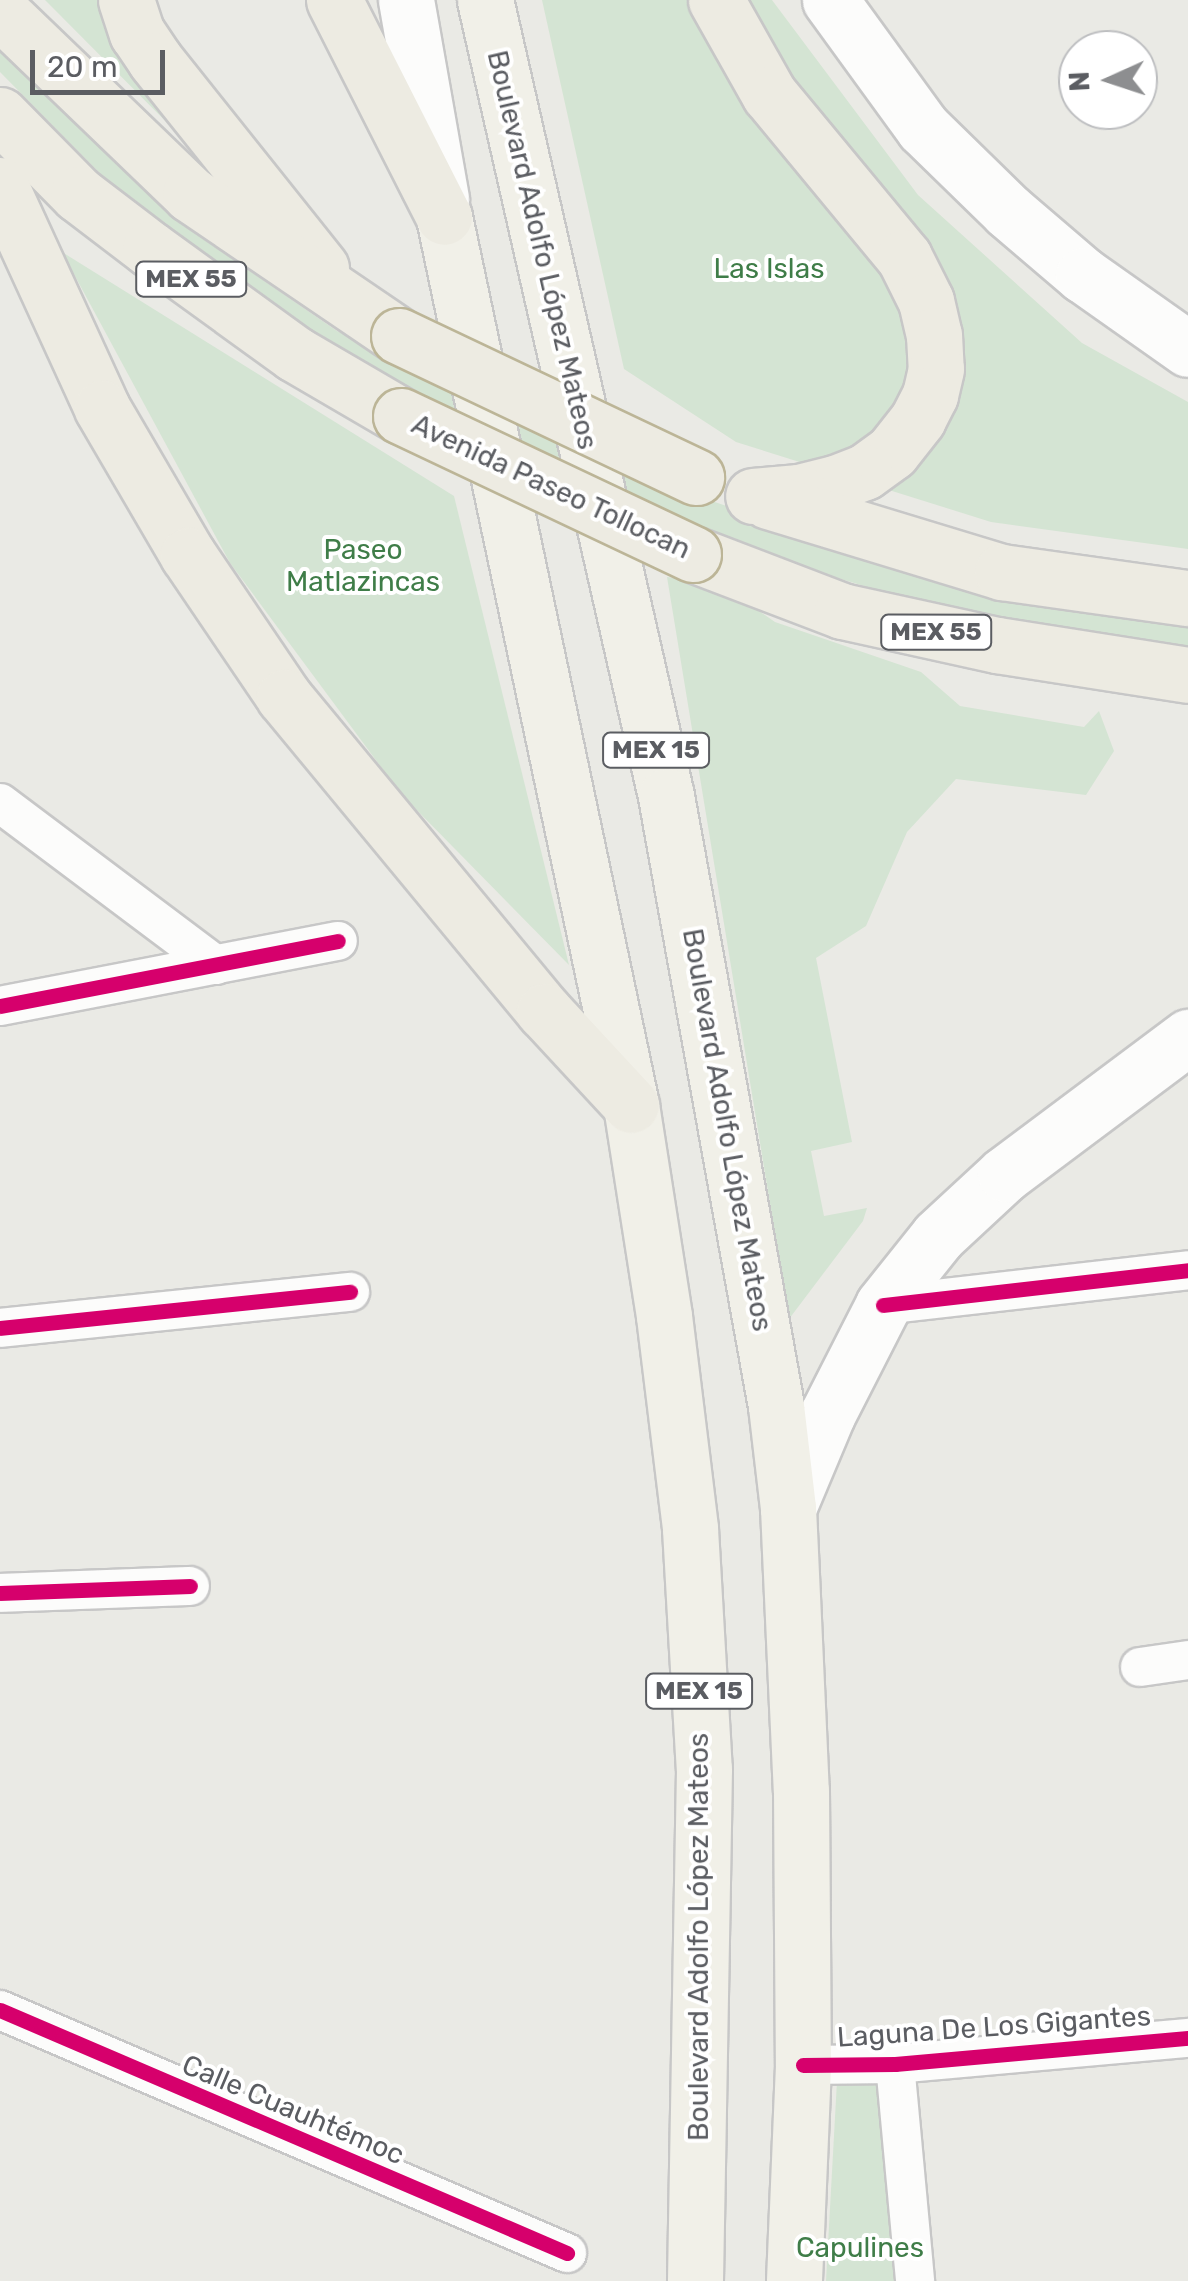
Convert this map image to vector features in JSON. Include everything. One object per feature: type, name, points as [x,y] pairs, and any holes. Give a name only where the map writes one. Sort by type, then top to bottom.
[{"type":"highway","points":[[126,0],[138,34],[156,60],[342,294]]},
{"type":"highway","points":[[334,0],[444,217]]},
{"type":"highway","points":[[716,0],[770,94],[904,257],[926,301],[934,334],[936,369],[930,395],[918,419],[892,452],[864,472],[835,482],[799,492],[753,496]]},
{"type":"highway","name":"MEX 55","points":[[0,11],[190,194],[399,336],[696,477],[753,496],[1002,572],[1188,598]]},
{"type":"highway","name":"Avenida Paseo Tollocan","points":[[0,115],[78,194],[295,354],[401,416],[693,554],[842,611],[997,646],[1188,674]]},
{"type":"highway","points":[[0,186],[102,408],[188,555],[284,697],[544,1011],[630,1105]]},
{"type":"main road","name":"Boulevard Adolfo López Mateos","points":[[406,0],[444,217],[630,1105],[664,1316],[690,1529],[703,1751],[695,2281]]},
{"type":"main road","name":"Boulevard Adolfo López Mateos","points":[[485,0],[666,796],[776,1406],[788,1508],[801,1791],[803,2065],[794,2281]]},
{"type":"main road","points":[[830,0],[923,128],[1008,211],[1084,274],[1188,349]]},
{"type":"main road","points":[[788,1508],[826,1415],[883,1305],[938,1236],[1005,1174],[1188,1037]]},
{"type":"street","points":[[0,802],[216,965]]},
{"type":"street","points":[[0,1006],[338,941]]},
{"type":"street","points":[[883,1305],[1188,1270]]},
{"type":"street","points":[[0,1328],[350,1292]]},
{"type":"street","points":[[0,1593],[190,1586]]},
{"type":"street","points":[[1140,1667],[1188,1660]]},
{"type":"street","name":"Calle Cuauhtémoc","points":[[0,2010],[568,2254]]},
{"type":"street","name":"Laguna De Los Gigantes","points":[[803,2065],[895,2064],[1188,2038]]},
{"type":"street","points":[[895,2064],[915,2281]]},
{"type":"green space","points":[[45,0],[105,0],[226,182]]},
{"type":"green space","name":"Las Islas","points":[[542,0],[772,0],[918,195],[1082,343],[1188,402],[1188,549],[991,522],[736,442],[624,369]]},
{"type":"green space","points":[[0,46],[174,219],[337,331],[611,467],[934,576],[1188,626],[1188,655],[910,600],[719,542],[462,423],[276,319],[143,217],[0,72]]},
{"type":"green space","name":"Paseo Matlazincas","points":[[62,252],[454,496],[569,965],[401,794],[230,563]]},
{"type":"green space","points":[[667,577],[720,584],[775,622],[921,672],[960,706],[1084,727],[1099,711],[1114,751],[1086,795],[956,779],[907,832],[866,926],[816,958],[852,1142],[811,1151],[824,1216],[867,1208],[863,1221],[789,1319]]},
{"type":"green space","name":"Capulines","points":[[837,2081],[881,2086],[897,2281],[826,2281]]},
{"type":"cycle path","points":[[0,1006],[338,941]]},
{"type":"cycle path","points":[[883,1305],[1188,1270]]},
{"type":"cycle path","points":[[0,1328],[350,1292]]},
{"type":"cycle path","points":[[0,1593],[190,1586]]},
{"type":"cycle path","points":[[0,2010],[567,2253]]},
{"type":"cycle path","points":[[803,2065],[895,2064],[1188,2038]]}]
